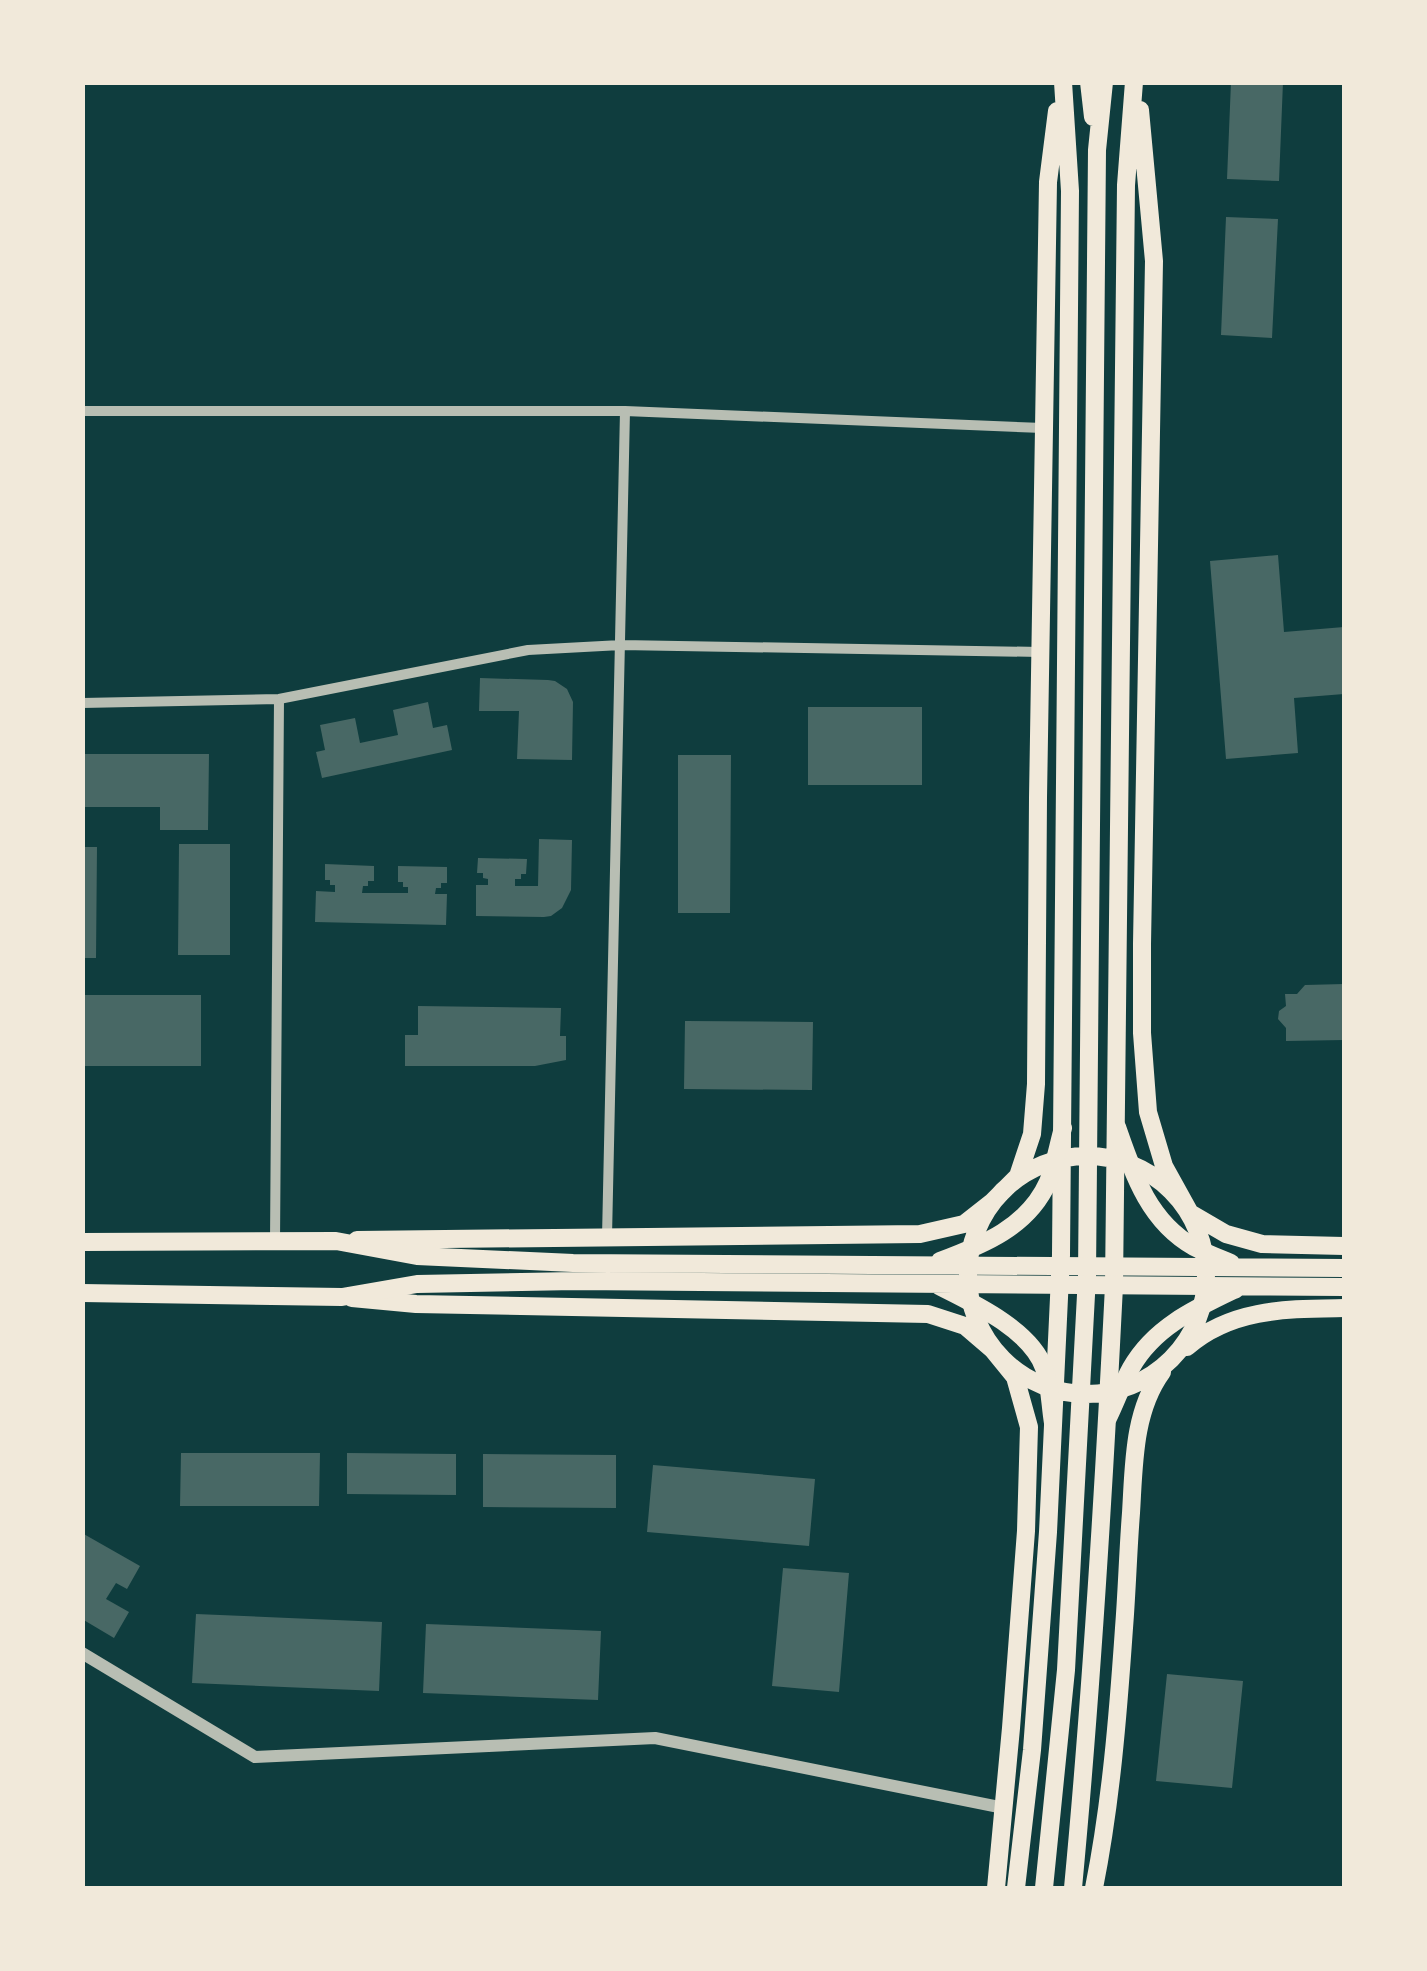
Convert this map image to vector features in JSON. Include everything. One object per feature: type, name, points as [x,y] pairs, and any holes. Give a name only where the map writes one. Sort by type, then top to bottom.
[{"type":"main road","points":[[1016,1888],[1032,1750],[1048,1532],[1060,1266],[1070,191],[1062,82]]},
{"type":"main road","points":[[996,1888],[1026,1531],[1029,1427],[1016,1377],[993,1350],[974,1316],[966,1276],[973,1237],[992,1202],[1018,1176],[1032,1134],[1036,1084],[1048,182],[1062,82]]},
{"type":"main road","points":[[1089,82],[1097,150]]},
{"type":"main road","points":[[1044,1888],[1066,1670],[1086,1276],[1097,150],[1104,82]]},
{"type":"main road","points":[[1072,1888],[1087,1738],[1114,1277],[1126,185],[1135,82]]},
{"type":"main road","points":[[1094,1888],[1103,1844],[1115,1732],[1136,1437],[1152,1386],[1194,1329],[1206,1291],[1205,1250],[1164,1166],[1148,1112],[1142,1033],[1154,261],[1135,82]]},
{"type":"main road","points":[[1116,1127],[1134,1176],[1153,1211],[1190,1245],[1241,1277],[1344,1288]]},
{"type":"main road","points":[[931,1274],[1024,1218],[1048,1183],[1063,1128]]},
{"type":"main road","points":[[82,1242],[920,1234],[964,1224],[1020,1175],[1056,1159],[1094,1155],[1132,1163],[1149,1173],[1165,1183],[1190,1213],[1226,1234],[1262,1244],[1344,1246]]},
{"type":"main road","points":[[336,1241],[417,1256],[574,1272]]},
{"type":"main road","points":[[342,1297],[417,1284],[574,1272],[931,1274],[1060,1266],[1114,1277]]},
{"type":"main road","points":[[931,1274],[1059,1286],[1114,1277],[1241,1277],[1344,1268]]},
{"type":"main road","points":[[931,1274],[1020,1333],[1044,1366],[1053,1423]]},
{"type":"main road","points":[[1108,1418],[1132,1365],[1156,1336],[1241,1277]]},
{"type":"main road","points":[[82,1294],[342,1297],[416,1304],[928,1314],[965,1326],[1022,1376],[1059,1392],[1098,1394],[1136,1384],[1201,1334],[1246,1314],[1344,1308]]},
{"type":"street","points":[[608,1237],[625,410]]},
{"type":"street","points":[[82,412],[625,410],[1043,428]]},
{"type":"street","points":[[82,702],[278,700],[528,650],[621,645],[1040,652]]},
{"type":"street","points":[[276,1242],[278,700]]},
{"type":"street","points":[[82,1653],[255,1757],[655,1738],[1004,1808]]},
{"type":"building","points":[[1231,82],[1283,82],[1279,181],[1227,179]]},
{"type":"building","points":[[1226,217],[1278,219],[1272,338],[1221,335]]},
{"type":"building","points":[[1278,555],[1284,632],[1344,627],[1344,694],[1294,698],[1298,753],[1226,759],[1210,561]]},
{"type":"building","points":[[480,678],[548,680],[567,689],[573,702],[572,760],[517,759],[519,711],[479,711]]},
{"type":"building","points":[[428,702],[433,728],[447,725],[452,750],[322,778],[316,752],[325,750],[320,725],[355,718],[360,743],[398,735],[393,710]]},
{"type":"building","points":[[808,707],[922,707],[922,785],[808,785]]},
{"type":"building","points":[[82,754],[209,754],[208,830],[160,830],[160,807],[82,807]]},
{"type":"building","points":[[678,755],[731,755],[730,913],[678,913]]},
{"type":"building","points":[[539,839],[572,840],[571,890],[562,908],[544,917],[476,916],[476,885],[488,885],[483,873],[477,873],[478,858],[527,859],[526,874],[515,879],[515,886],[538,886]]},
{"type":"building","points":[[179,844],[230,844],[230,955],[178,955]]},
{"type":"building","points":[[82,847],[97,847],[96,958],[82,958]]},
{"type":"building","points":[[325,864],[374,866],[374,881],[363,886],[362,893],[408,893],[408,887],[398,882],[398,866],[447,867],[447,883],[441,883],[435,894],[447,894],[446,925],[315,922],[316,891],[335,892],[335,885],[325,880]]},
{"type":"building","points":[[1344,984],[1344,1040],[1286,1041],[1286,1028],[1278,1019],[1279,1011],[1286,1006],[1285,994],[1297,994],[1305,985]]},
{"type":"building","points":[[82,995],[201,995],[201,1066],[82,1066]]},
{"type":"building","points":[[418,1006],[561,1008],[560,1036],[566,1036],[566,1060],[535,1066],[405,1066],[405,1035],[418,1035]]},
{"type":"building","points":[[685,1021],[813,1022],[812,1090],[684,1089]]},
{"type":"building","points":[[181,1453],[320,1453],[319,1506],[180,1506]]},
{"type":"building","points":[[347,1453],[456,1454],[456,1495],[347,1494]]},
{"type":"building","points":[[483,1454],[616,1455],[616,1508],[483,1507]]},
{"type":"building","points":[[653,1465],[815,1479],[809,1546],[647,1532]]},
{"type":"building","points":[[82,1533],[140,1566],[127,1589],[116,1583],[106,1599],[129,1612],[114,1638],[82,1619]]},
{"type":"building","points":[[783,1568],[849,1573],[839,1692],[772,1686]]},
{"type":"building","points":[[196,1614],[382,1622],[379,1691],[192,1683]]},
{"type":"building","points":[[426,1624],[601,1631],[598,1700],[423,1693]]},
{"type":"building","points":[[1167,1674],[1243,1681],[1232,1788],[1156,1781]]}]
